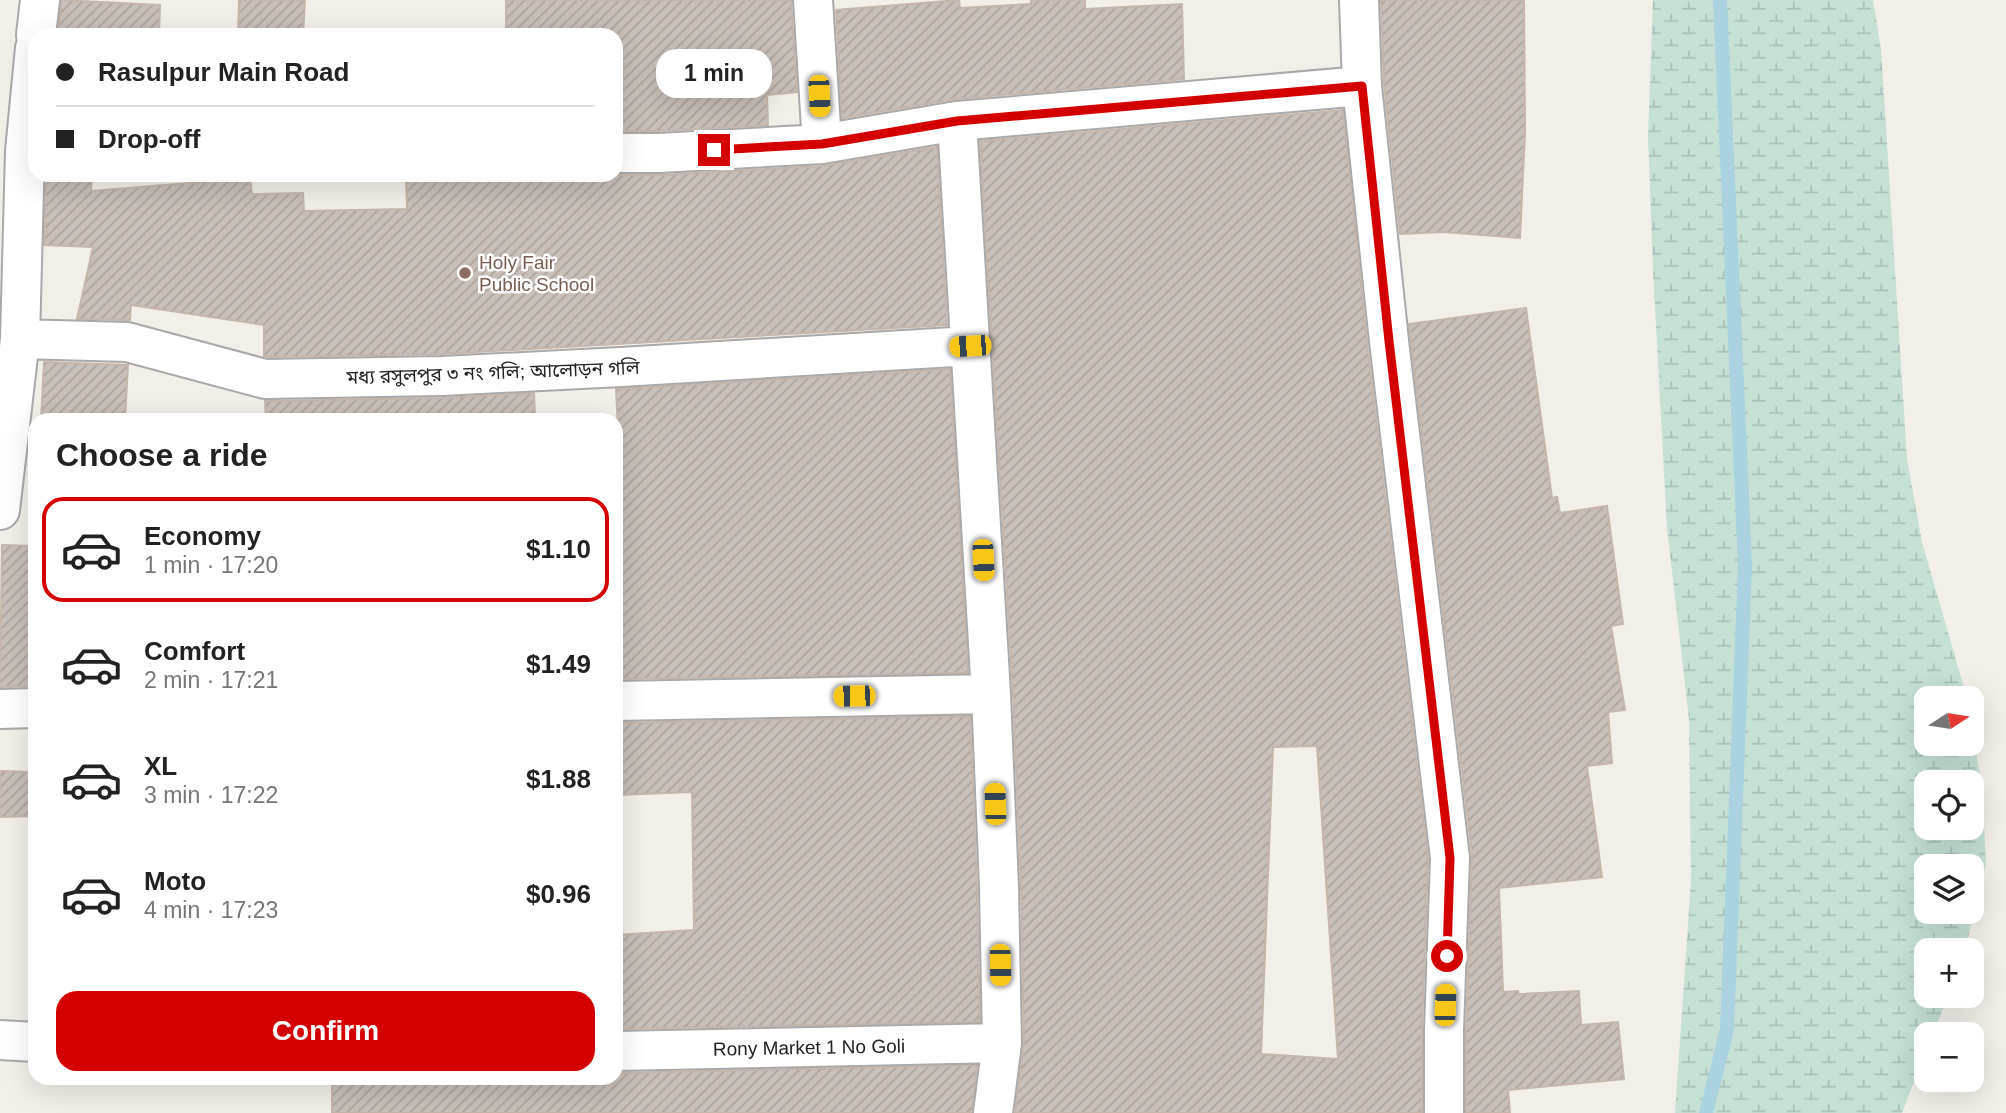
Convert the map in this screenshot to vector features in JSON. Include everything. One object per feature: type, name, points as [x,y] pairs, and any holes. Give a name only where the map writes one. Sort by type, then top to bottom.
[{"type":"street","points":[[37,28],[40,0]]},
{"type":"street","points":[[813,0],[822,144]]},
{"type":"street","points":[[1359,0],[1362,86],[1389,341],[1450,858],[1444,1113]]},
{"type":"street","points":[[623,153],[822,144],[957,121],[1362,86]]},
{"type":"street","points":[[957,121],[991,694],[999,887],[1002,1043],[993,1113]]},
{"type":"street","points":[[0,510],[20,339],[28,182]]},
{"type":"street","name":"মধ্য রসুলপুর ৩ নং গলি; আলোড়ন গলি","points":[[20,339],[127,342],[265,379],[442,376],[970,346]]},
{"type":"street","points":[[623,701],[991,694]]},
{"type":"street","points":[[0,709],[28,708]]},
{"type":"street","points":[[0,1041],[28,1042]]},
{"type":"street","name":"Rony Market 1 No Goli","points":[[623,1051],[1002,1043]]},
{"type":"green space","points":[[1653,0],[1873,0],[1881,49],[1907,459],[1922,542],[1964,686],[1914,686],[1914,756],[1977,756],[1979,770],[1914,770],[1914,840],[1984,840],[1984,824],[1986,864],[1984,872],[1984,854],[1914,854],[1914,924],[1971,924],[1968,938],[1914,938],[1914,1008],[1943,1008],[1938,1022],[1914,1022],[1914,1082],[1902,1113],[1675,1113],[1691,881],[1689,719],[1667,528],[1648,136]]},
{"type":"building","points":[[61,0],[160,5],[159,28],[59,28]]},
{"type":"building","points":[[239,0],[305,0],[303,28],[238,28]]},
{"type":"building","points":[[506,0],[791,0],[797,92],[767,95],[768,125],[623,131],[623,28],[506,28]]},
{"type":"building","points":[[959,0],[960,8],[1031,4],[1031,0],[1085,0],[1085,9],[1182,4],[1184,79],[955,99],[842,118],[836,10]]},
{"type":"building","points":[[1381,0],[1524,0],[1525,133],[1520,238],[1443,232],[1400,234],[1384,84]]},
{"type":"building","points":[[1343,110],[1367,343],[1428,859],[1422,1113],[1015,1113],[1024,1043],[1021,886],[1013,693],[980,141]],"holes":[[[1317,746],[1338,1059],[1261,1054],[1273,747]]]},
{"type":"building","points":[[937,147],[947,325],[441,354],[268,357],[264,356],[264,325],[131,305],[130,320],[77,319],[93,247],[44,245],[46,182],[92,182],[91,191],[201,182],[250,182],[252,194],[303,193],[304,211],[407,209],[406,182],[623,182],[623,175],[823,166]]},
{"type":"building","points":[[1526,308],[1552,498],[1557,497],[1560,513],[1607,506],[1623,624],[1611,626],[1625,710],[1608,712],[1612,763],[1587,766],[1602,877],[1499,888],[1503,992],[1518,991],[1519,994],[1579,991],[1581,1025],[1618,1022],[1624,1079],[1508,1090],[1510,1113],[1466,1113],[1472,855],[1409,324]]},
{"type":"building","points":[[44,362],[128,365],[125,413],[41,413]]},
{"type":"building","points":[[950,369],[968,673],[623,679],[623,413],[617,413],[616,389]]},
{"type":"building","points":[[534,393],[535,413],[266,413],[265,401],[442,398]]},
{"type":"building","points":[[2,545],[28,546],[28,686],[0,687]]},
{"type":"building","points":[[970,716],[980,1022],[623,1029],[623,935],[694,930],[692,792],[623,795],[623,723]]},
{"type":"building","points":[[0,771],[28,772],[28,816],[0,817]]},
{"type":"building","points":[[977,1065],[972,1113],[332,1113],[332,1085],[623,1085],[623,1073]]},
{"type":"waterway","points":[[1706,1113],[1727,1030],[1745,565],[1720,0]]},
{"type":"place","name":"Holy Fair Public School","points":[[465,273]]},
{"type":"route","points":[[714,150],[822,144],[957,121],[1362,86],[1450,858],[1447,956]]}]
